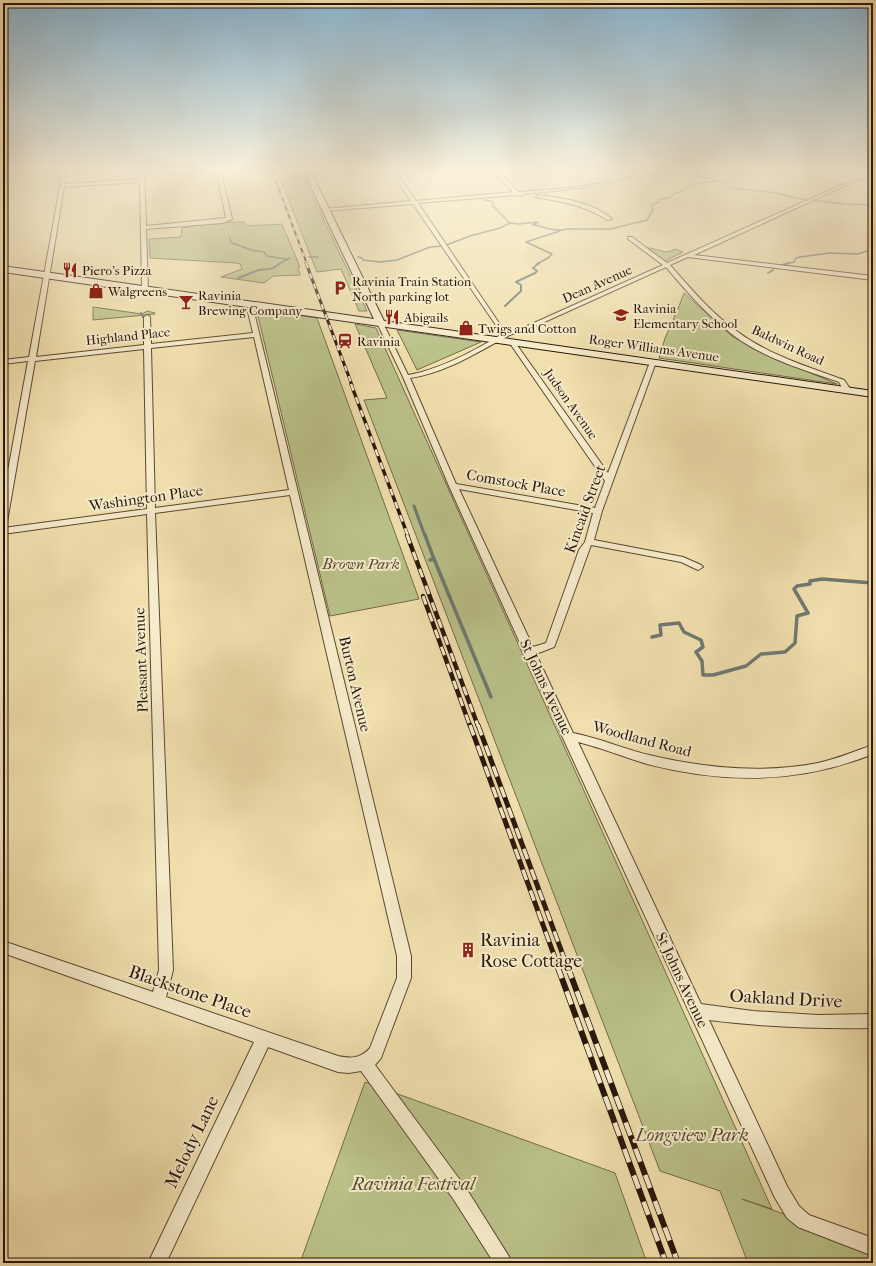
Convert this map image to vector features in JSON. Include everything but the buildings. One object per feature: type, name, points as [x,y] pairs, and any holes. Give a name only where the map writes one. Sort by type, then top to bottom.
[{"type":"street","points":[[3,522],[55,227]]},
{"type":"street","points":[[145,289],[144,228],[155,227]]},
{"type":"street","name":"St Johns Avenue","points":[[333,227],[406,377],[453,486],[568,736],[781,1192],[792,1212],[804,1221],[873,1247]]},
{"type":"street","name":"Judson Avenue","points":[[432,227],[501,330],[509,338],[609,481]]},
{"type":"street","name":"Dean Avenue","points":[[509,338],[514,333],[753,227]]},
{"type":"street","name":"Baldwin Road","points":[[630,238],[667,265],[688,292],[709,312],[736,334],[766,352],[792,364],[842,382],[848,390]]},
{"type":"street","points":[[689,256],[873,278]]},
{"type":"street","name":"Roger Williams Avenue","points":[[3,268],[497,340],[509,338],[653,362],[873,394]]},
{"type":"street","name":"Burton Avenue","points":[[255,305],[251,312],[256,335],[404,956],[404,978],[376,1053],[372,1058],[364,1063]]},
{"type":"street","name":"Pleasant Avenue","points":[[147,317],[160,758],[160,806],[164,863],[166,970],[162,988],[157,1000]]},
{"type":"street","name":"Highland Place","points":[[3,362],[256,335]]},
{"type":"street","points":[[406,377],[425,374],[497,340]]},
{"type":"street","name":"Kincaid Street","points":[[530,652],[550,645],[584,550],[589,542],[609,481],[653,362]]},
{"type":"street","name":"Comstock Place","points":[[453,486],[598,512]]},
{"type":"street","name":"Washington Place","points":[[3,531],[293,492]]},
{"type":"street","points":[[589,542],[684,560],[698,567]]},
{"type":"street","name":"Woodland Road","points":[[568,736],[599,743],[647,759],[700,770],[748,774],[781,773],[826,765],[849,759],[873,748]]},
{"type":"street","name":"Blackstone Place","points":[[3,947],[338,1064],[352,1067],[364,1063]]},
{"type":"street","name":"Oakland Drive","points":[[696,1011],[753,1018],[818,1022],[873,1021]]},
{"type":"street","name":"Melody Lane","points":[[156,1263],[264,1038]]},
{"type":"street","points":[[364,1063],[460,1194],[504,1263]]},
{"type":"green space","points":[[283,227],[300,267],[298,267],[300,275],[273,276],[264,283],[221,277],[242,269],[240,264],[236,263],[150,258],[149,239],[181,237],[182,228]]},
{"type":"green space","points":[[299,227],[327,227],[367,311],[359,311],[341,269],[317,272]]},
{"type":"green space","points":[[646,248],[668,252],[675,249],[683,252],[665,261]]},
{"type":"green space","points":[[684,293],[733,337],[770,356],[837,384],[659,358],[665,338],[675,316],[673,314],[676,314]]},
{"type":"green space","points":[[93,307],[142,314],[147,311],[155,314],[93,320]]},
{"type":"green space","name":"Brown Park","points":[[262,310],[317,318],[419,599],[330,616],[257,312]]},
{"type":"green space","name":"Longview Park","points":[[355,324],[376,328],[772,1209],[742,1199],[873,1246],[873,1263],[748,1263],[720,1191],[660,1171],[364,400],[387,398]]},
{"type":"green space","points":[[397,330],[481,342],[417,370]]},
{"type":"green space","name":"Ravinia Festival","points":[[365,1082],[615,1173],[647,1263],[300,1263]]},
{"type":"waterway","points":[[358,257],[362,258],[363,260],[380,262],[397,260],[430,247],[444,246],[470,236],[502,227]]},
{"type":"waterway","points":[[542,227],[558,230],[611,229],[619,227]]},
{"type":"waterway","points":[[537,264],[552,254],[526,242],[560,231]]},
{"type":"waterway","points":[[230,238],[232,243],[251,250],[264,252],[267,256],[286,259]]},
{"type":"waterway","points":[[788,263],[794,262],[796,258],[800,257],[830,253],[858,254],[873,249]]},
{"type":"waterway","points":[[309,257],[318,257]]},
{"type":"waterway","points":[[279,264],[290,258]]},
{"type":"waterway","points":[[238,278],[260,270],[270,269],[280,263]]},
{"type":"waterway","points":[[505,306],[521,291],[521,285],[516,282],[535,273],[537,271],[533,268],[539,263]]},
{"type":"waterway","points":[[783,265],[788,263]]},
{"type":"waterway","points":[[768,273],[773,270]]},
{"type":"waterway","points":[[141,313],[143,317]]},
{"type":"waterway","points":[[414,506],[425,536]]},
{"type":"waterway","points":[[425,535],[434,559]]},
{"type":"waterway","points":[[430,560],[434,559]]},
{"type":"waterway","points":[[434,559],[491,697]]},
{"type":"waterway","points":[[652,637],[661,635],[660,625],[679,623],[684,632],[701,640],[703,647],[696,652],[702,661],[703,675],[713,675],[746,666],[761,654],[785,652],[795,643],[797,616],[808,613],[794,589],[797,586],[810,584],[810,581],[822,579],[873,583]]},
{"type":"railway","points":[[293,227],[307,264]]},
{"type":"railway","points":[[306,263],[352,385]]},
{"type":"railway","points":[[351,384],[408,536]]},
{"type":"railway","points":[[407,535],[478,726]]},
{"type":"railway","points":[[423,596],[470,726]]},
{"type":"railway","points":[[470,725],[558,966]]},
{"type":"railway","points":[[478,725],[567,966]]},
{"type":"railway","points":[[557,965],[666,1263]]},
{"type":"railway","points":[[567,965],[678,1263]]},
{"type":"place","name":"Piero's Pizza","points":[[70,270]]},
{"type":"place","name":"Ravinia Train Station North parking lot","points":[[340,288]]},
{"type":"place","name":"Walgreens","points":[[96,291]]},
{"type":"place","name":"Ravinia Brewing Company","points":[[186,302]]},
{"type":"place","name":"Ravinia Elementary School","points":[[621,315]]},
{"type":"place","name":"Abigails","points":[[392,317]]},
{"type":"place","name":"Twigs and Cotton","points":[[466,328]]},
{"type":"place","name":"Ravinia","points":[[345,341]]},
{"type":"place","name":"Ravinia Rose Cottage","points":[[468,950]]}]
